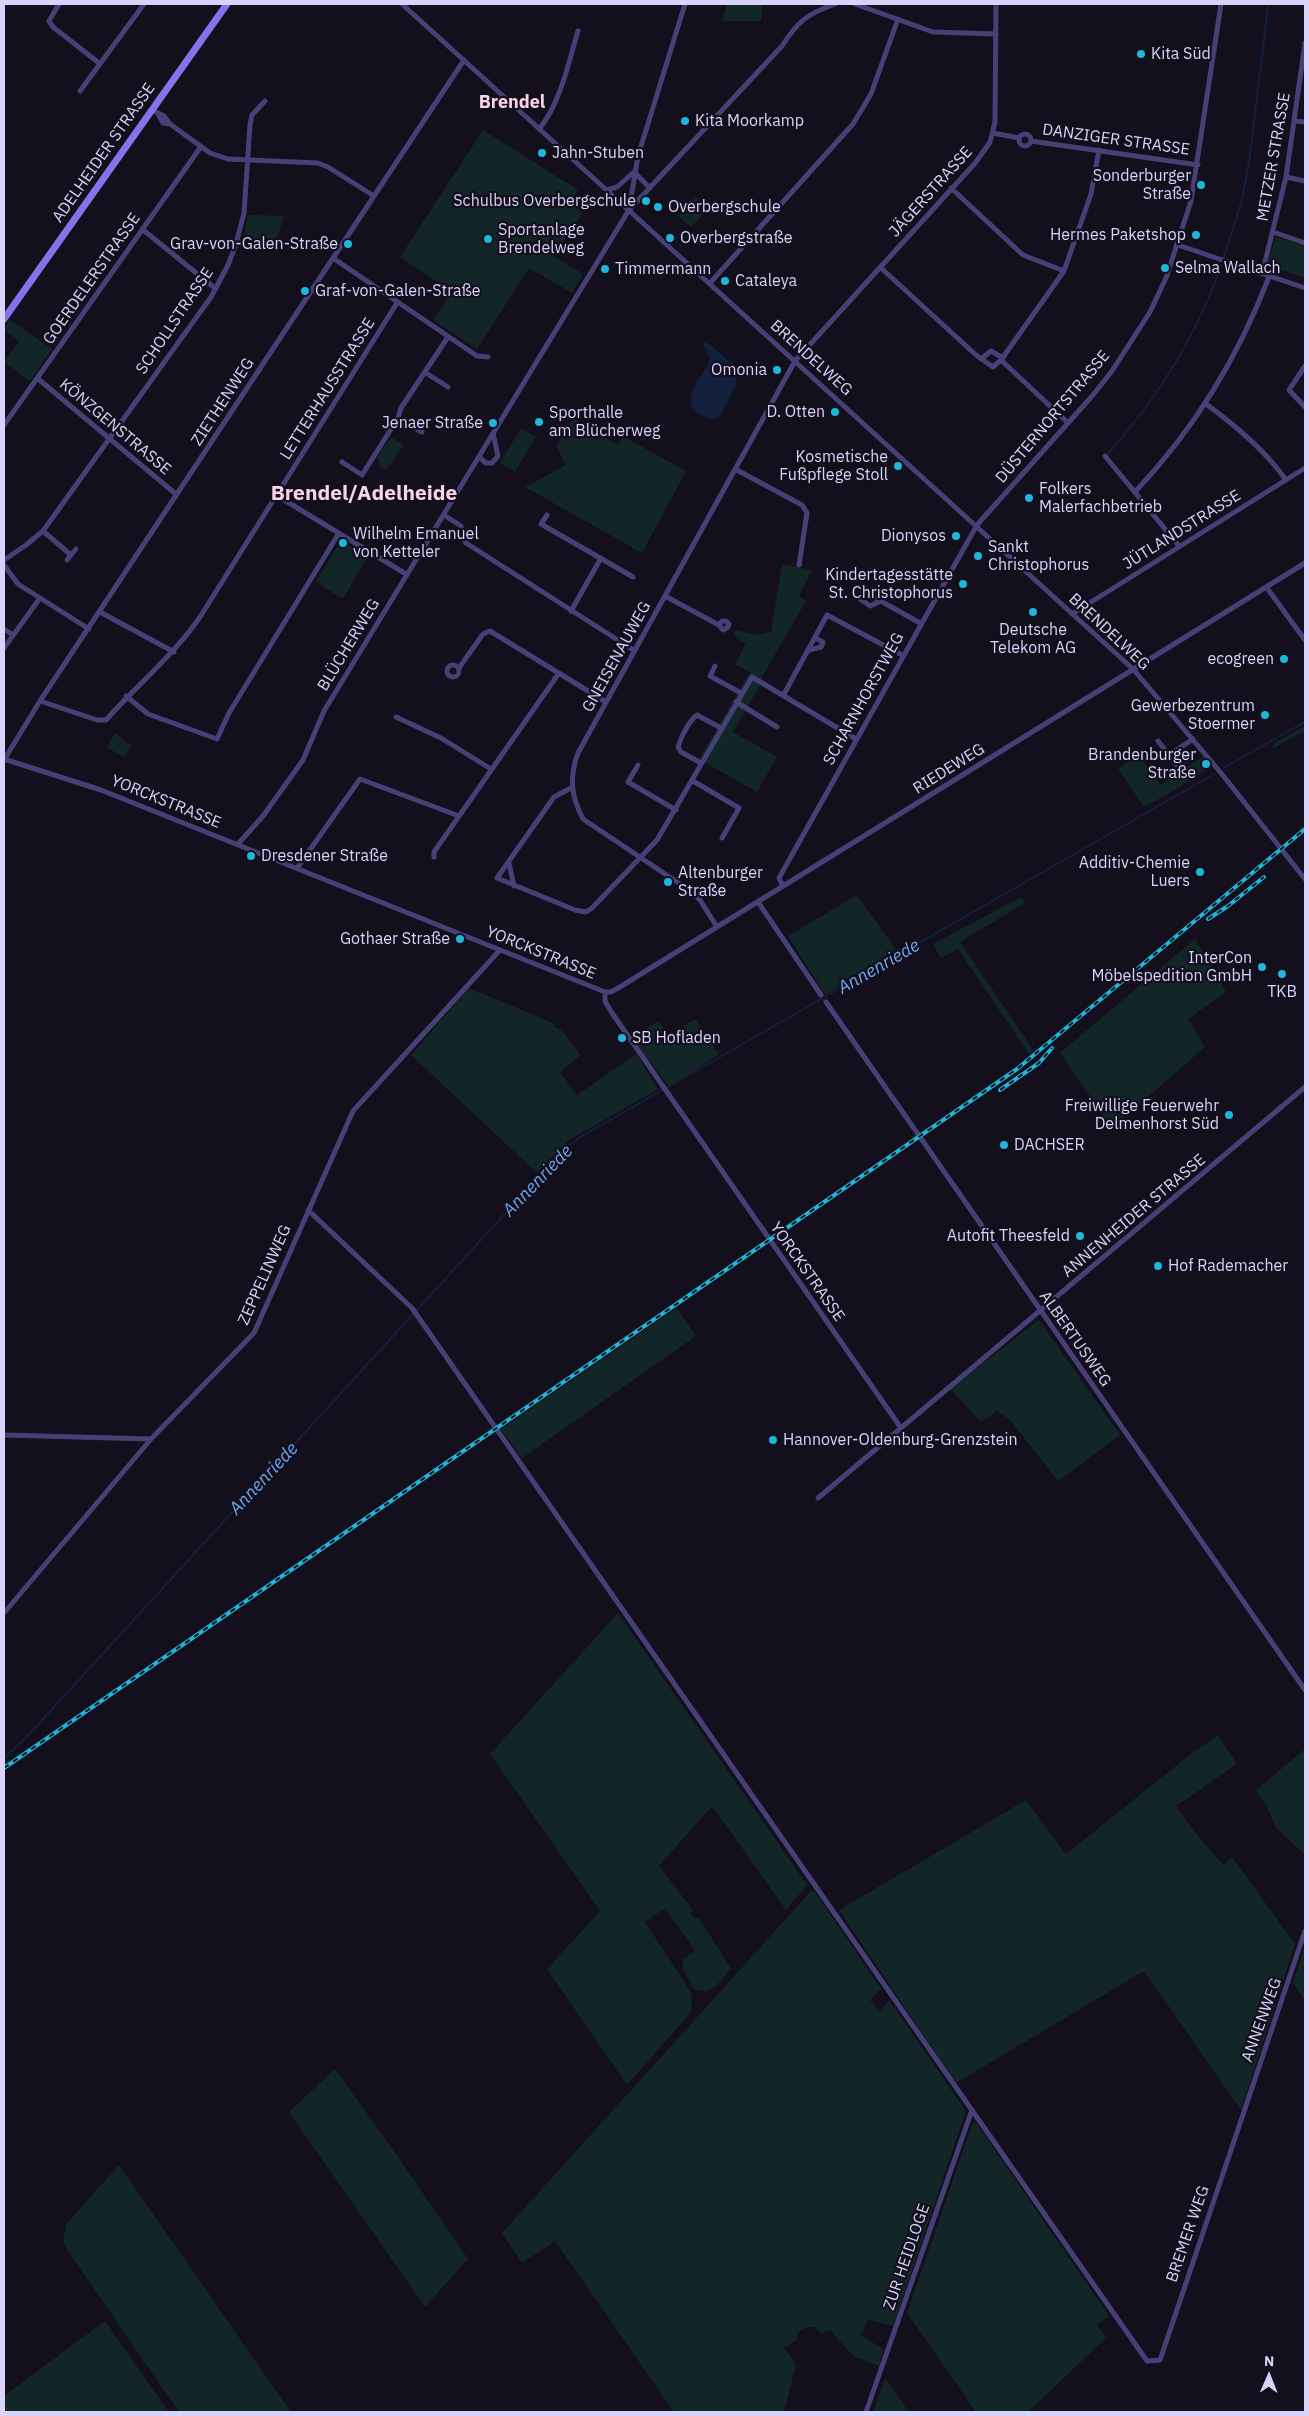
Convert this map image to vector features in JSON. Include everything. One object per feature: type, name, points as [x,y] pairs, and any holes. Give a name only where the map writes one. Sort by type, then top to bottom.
[{"type":"main road","name":"ADELHEIDER STRASSE","points":[[4,318],[154,112],[227,4]]},
{"type":"street","points":[[58,4],[49,21],[53,27],[99,63]]},
{"type":"street","points":[[80,91],[144,4]]},
{"type":"street","name":"BRENDELWEG","points":[[402,4],[977,524],[1133,669],[1193,739],[1305,879]]},
{"type":"street","points":[[629,210],[634,172],[685,4]]},
{"type":"street","points":[[629,210],[782,46],[802,19],[813,12],[835,4]]},
{"type":"street","points":[[855,4],[864,4],[932,32],[996,34]]},
{"type":"street","name":"JÄGERSTRASSE","points":[[795,361],[983,154],[993,133],[996,114],[996,4]]},
{"type":"street","name":"DÜSTERNORTSTRASSE","points":[[977,524],[1112,371],[1150,312],[1166,278],[1191,201],[1198,165],[1221,4]]},
{"type":"street","points":[[710,283],[854,124],[871,94],[898,19]]},
{"type":"street","points":[[540,128],[549,117],[561,88],[578,31]]},
{"type":"street","name":"METZER STRASSE","points":[[1262,274],[1286,176],[1304,62],[1305,43]]},
{"type":"street","name":"ZIETHENWEG","points":[[4,760],[40,701],[464,60]]},
{"type":"street","name":"SCHOLLSTRASSE","points":[[4,560],[26,546],[43,531],[216,289],[236,244],[244,213],[251,161],[252,115],[265,102]]},
{"type":"street","points":[[154,112],[163,123],[170,124],[200,148],[228,159],[318,163],[328,167],[374,196]]},
{"type":"street","points":[[1294,121],[1305,122]]},
{"type":"street","name":"DANZIGER STRASSE","points":[[993,133],[1019,138]]},
{"type":"street","name":"DANZIGER STRASSE","points":[[1019,138],[1023,134],[1027,134],[1031,141]]},
{"type":"street","name":"DANZIGER STRASSE","points":[[1019,138],[1020,144],[1024,146],[1031,141],[1198,165]]},
{"type":"street","name":"GOERDELERSTRASSE","points":[[4,425],[200,148]]},
{"type":"street","points":[[880,267],[981,359],[993,367],[1002,359],[1064,271],[1091,194],[1099,150]]},
{"type":"street","points":[[634,172],[650,188]]},
{"type":"street","points":[[607,190],[617,187],[634,172]]},
{"type":"street","points":[[1286,176],[1305,181]]},
{"type":"street","points":[[952,188],[1023,255],[1064,271]]},
{"type":"street","name":"BLÜCHERWEG","points":[[238,844],[263,816],[303,760],[324,711],[629,210]]},
{"type":"street","points":[[142,229],[216,289]]},
{"type":"street","points":[[1273,232],[1305,243]]},
{"type":"street","points":[[1178,245],[1305,288]]},
{"type":"street","points":[[333,258],[448,338],[477,356],[488,357]]},
{"type":"street","points":[[1136,492],[1166,459],[1206,404],[1232,362],[1254,316],[1269,277]]},
{"type":"street","name":"LETTERHAUSSTRASSE","points":[[40,701],[106,720],[126,696],[174,652],[200,617],[397,303]]},
{"type":"street","points":[[342,462],[362,475],[398,418],[406,401],[448,338]]},
{"type":"street","points":[[981,359],[991,350],[1068,423]]},
{"type":"street","name":"GNEISENAUWEG","points":[[717,927],[700,900],[583,819],[571,788],[572,769],[578,753],[795,361]]},
{"type":"street","points":[[1305,366],[1289,390],[1305,407]]},
{"type":"street","points":[[426,373],[448,387]]},
{"type":"street","name":"KÖNZGENSTRASSE","points":[[37,378],[177,495]]},
{"type":"street","points":[[1206,404],[1232,423],[1265,454],[1286,480]]},
{"type":"street","points":[[398,418],[422,432]]},
{"type":"street","points":[[479,457],[486,463],[492,463],[496,460],[498,456],[493,433]]},
{"type":"street","points":[[1105,456],[1180,546]]},
{"type":"street","name":"JÜTLANDSTRASSE","points":[[1072,614],[1305,468]]},
{"type":"street","points":[[735,469],[802,505],[806,513],[799,565]]},
{"type":"street","points":[[276,495],[406,574]]},
{"type":"street","points":[[547,514],[542,524],[633,577]]},
{"type":"street","points":[[444,515],[462,526],[462,536],[466,543],[635,651]]},
{"type":"street","name":"SCHARNHORSTWEG","points":[[782,886],[779,878],[902,655],[977,524]]},
{"type":"street","points":[[43,531],[69,557],[76,549]]},
{"type":"street","points":[[126,696],[148,714],[217,739],[229,713],[340,533]]},
{"type":"street","points":[[571,610],[601,558]]},
{"type":"street","name":"RIEDEWEG","points":[[605,992],[611,992],[758,902],[1305,563]]},
{"type":"street","points":[[4,566],[18,584],[89,629]]},
{"type":"street","points":[[1267,588],[1305,640]]},
{"type":"street","points":[[665,596],[719,625]]},
{"type":"street","points":[[4,648],[40,598]]},
{"type":"street","points":[[881,601],[920,623]]},
{"type":"street","points":[[100,612],[174,652]]},
{"type":"street","points":[[784,694],[827,615],[902,655]]},
{"type":"street","points":[[4,629],[13,634]]},
{"type":"street","points":[[459,668],[483,634],[490,631],[606,702]]},
{"type":"street","points":[[809,650],[821,647],[823,642],[815,638]]},
{"type":"street","points":[[715,666],[710,676],[741,693]]},
{"type":"street","points":[[434,857],[434,852],[559,673]]},
{"type":"street","points":[[571,788],[554,797],[497,878],[575,910],[586,912],[657,840],[752,677],[784,694],[856,739]]},
{"type":"street","points":[[736,702],[777,727]]},
{"type":"street","points":[[702,763],[681,752],[678,747],[680,741],[693,718],[697,715],[721,728]]},
{"type":"street","points":[[396,717],[440,738],[491,769]]},
{"type":"street","points":[[1169,755],[1193,739]]},
{"type":"street","points":[[1158,740],[1180,769]]},
{"type":"street","name":"YORCKSTRASSE","points":[[4,760],[93,786],[605,992],[605,1001],[612,1013],[901,1428]]},
{"type":"street","points":[[638,765],[628,782],[676,810]]},
{"type":"street","points":[[296,868],[360,779],[459,816]]},
{"type":"street","points":[[693,781],[739,808],[722,838]]},
{"type":"street","points":[[509,863],[514,886]]},
{"type":"street","points":[[758,902],[821,996]]},
{"type":"street","name":"ZEPPELINWEG","points":[[4,1613],[151,1439],[254,1333],[353,1111],[500,950]]},
{"type":"street","name":"ALBERTUSWEG","points":[[826,1002],[1305,1690]]},
{"type":"street","name":"ANNENHEIDER STRASSE","points":[[818,1498],[1305,1088]]},
{"type":"street","points":[[308,1210],[412,1308],[972,2110]]},
{"type":"street","points":[[4,1435],[151,1439]]},
{"type":"street","name":"ANNENWEG","points":[[1241,2116],[1305,1931]]},
{"type":"street","name":"BREMER WEG","points":[[972,2110],[1147,2361],[1160,2360],[1241,2116]]},
{"type":"street","name":"ZUR HEIDLOGE","points":[[866,2412],[972,2110]]},
{"type":"green space","points":[[727,4],[763,4],[761,21],[722,21]]},
{"type":"green space","name":"Sportanlage Brendelweg","points":[[483,130],[578,190],[569,203],[583,213],[553,256],[583,274],[572,293],[529,268],[477,349],[433,320],[452,292],[400,257]]},
{"type":"green space","points":[[696,197],[709,208],[691,227],[678,216]]},
{"type":"green space","points":[[248,215],[284,216],[278,235],[265,252],[243,237]]},
{"type":"green space","points":[[1276,237],[1305,246],[1305,278],[1267,265]]},
{"type":"green space","points":[[9,319],[52,349],[30,381],[4,362],[19,341],[4,330]]},
{"type":"green space","points":[[573,418],[618,445],[623,436],[686,471],[642,553],[525,487],[566,465],[556,446]]},
{"type":"green space","points":[[521,428],[536,437],[515,472],[500,463]]},
{"type":"green space","points":[[391,437],[404,445],[386,470],[380,466],[378,456]]},
{"type":"green space","points":[[340,542],[346,542],[346,544],[368,556],[343,599],[316,582]]},
{"type":"green space","points":[[782,564],[812,570],[799,596],[806,601],[733,732],[777,757],[757,792],[699,759],[750,672],[735,664],[746,643],[737,639],[733,630],[759,635],[771,632]]},
{"type":"green space","points":[[1305,726],[1305,731],[1272,749],[1274,743]]},
{"type":"green space","points":[[115,733],[131,746],[124,758],[107,747]]},
{"type":"green space","points":[[1139,755],[1160,785],[1204,756],[1206,770],[1144,807],[1118,769]]},
{"type":"green space","points":[[857,895],[897,951],[825,995],[788,936]]},
{"type":"green space","points":[[1021,897],[1025,903],[960,942],[1034,1051],[1029,1054],[958,949],[941,958],[933,944]]},
{"type":"green space","points":[[1195,939],[1226,992],[1188,1019],[1205,1047],[1112,1128],[1060,1053]]},
{"type":"green space","points":[[469,988],[555,1024],[553,1026],[561,1030],[581,1055],[560,1072],[577,1095],[636,1054],[658,1089],[568,1141],[537,1173],[411,1055]]},
{"type":"green space","points":[[695,1019],[719,1054],[670,1087],[631,1038],[658,1021],[670,1035]]},
{"type":"green space","points":[[677,1308],[696,1336],[522,1458],[501,1429]]},
{"type":"green space","points":[[1039,1320],[1120,1435],[1058,1481],[1010,1420],[997,1411],[981,1422],[950,1389]]},
{"type":"green space","points":[[618,1613],[807,1885],[786,1910],[712,1806],[659,1866],[693,1910],[690,1913],[695,1919],[698,1917],[731,1968],[716,1986],[711,1989],[701,1991],[694,1989],[683,1969],[683,1960],[695,1950],[665,1908],[645,1922],[691,1992],[692,2011],[627,2085],[547,1969],[600,1911],[490,1754]]},
{"type":"green space","points":[[1218,1735],[1237,1764],[1176,1806],[1197,1835],[1223,1865],[1232,1857],[1295,1944],[1241,2110],[1144,1971],[956,2083],[839,1910],[1026,1800],[1066,1854],[1187,1757]]},
{"type":"green space","points":[[1305,1749],[1305,1855],[1277,1829],[1266,1805],[1256,1790]]},
{"type":"green space","points":[[813,1889],[881,1989],[870,2000],[879,2012],[889,2000],[966,2111],[893,2326],[868,2320],[861,2335],[883,2349],[879,2366],[853,2356],[830,2330],[821,2334],[815,2327],[807,2328],[801,2330],[797,2334],[798,2339],[784,2348],[796,2364],[784,2412],[674,2412],[555,2241],[522,2263],[502,2233]]},
{"type":"green space","points":[[1305,1946],[1305,2001],[1293,1983]]},
{"type":"green space","points":[[335,2069],[468,2259],[425,2307],[289,2112]]},
{"type":"green space","points":[[973,2122],[977,2124],[1109,2316],[1097,2325],[1106,2338],[1028,2412],[976,2412],[907,2313]]},
{"type":"green space","points":[[119,2165],[291,2412],[179,2412],[66,2248],[63,2240],[67,2223]]},
{"type":"green space","points":[[105,2321],[169,2412],[4,2412],[4,2396]]},
{"type":"green space","points":[[885,2378],[909,2412],[873,2412]]},
{"type":"water","points":[[704,342],[712,346],[730,362],[736,374],[733,391],[721,414],[714,420],[699,414],[693,409],[690,402],[694,388],[710,359],[707,350],[702,344]]},
{"type":"waterway","points":[[1224,257],[1242,200],[1249,162],[1268,7]]},
{"type":"waterway","points":[[1107,455],[1142,412],[1173,366],[1200,317],[1221,266]]},
{"type":"waterway","name":"Annenriede","points":[[1225,767],[1305,722]]},
{"type":"waterway","name":"Annenriede","points":[[4,1764],[7,1755],[23,1741],[565,1148],[582,1136],[1214,774]]},
{"type":"railway","points":[[4,1768],[1017,1069],[1305,829]]},
{"type":"railway","points":[[1208,919],[1228,906],[1264,877]]},
{"type":"railway","points":[[1000,1090],[1039,1063],[1052,1048]]},
{"type":"place","name":"Kita Süd","points":[[1141,54]]},
{"type":"place","name":"Kita Moorkamp","points":[[685,121]]},
{"type":"place","name":"Jahn-Stuben","points":[[542,153]]},
{"type":"place","name":"Sonderburger Straße","points":[[1201,185]]},
{"type":"place","name":"Schulbus Overbergschule","points":[[646,201]]},
{"type":"place","name":"Overbergschule","points":[[658,207]]},
{"type":"place","name":"Hermes Paketshop","points":[[1196,235]]},
{"type":"place","name":"Overbergstraße","points":[[670,238]]},
{"type":"place","name":"Sportanlage Brendelweg","points":[[488,239]]},
{"type":"place","name":"Grav-von-Galen-Straße","points":[[348,244]]},
{"type":"place","name":"Selma Wallach","points":[[1165,268]]},
{"type":"place","name":"Timmermann","points":[[605,269]]},
{"type":"place","name":"Cataleya","points":[[725,281]]},
{"type":"place","name":"Graf-von-Galen-Straße","points":[[305,291]]},
{"type":"place","name":"Omonia","points":[[777,370]]},
{"type":"place","name":"D. Otten","points":[[835,412]]},
{"type":"place","name":"Sporthalle am Blücherweg","points":[[539,422]]},
{"type":"place","name":"Jenaer Straße","points":[[493,423]]},
{"type":"place","name":"Kosmetische Fußpflege Stoll","points":[[898,466]]},
{"type":"place","name":"Folkers Malerfachbetrieb","points":[[1029,498]]},
{"type":"place","name":"Dionysos","points":[[956,536]]},
{"type":"place","name":"Wilhelm Emanuel von Ketteler","points":[[343,543]]},
{"type":"place","name":"Sankt Christophorus","points":[[978,556]]},
{"type":"place","name":"Kindertagesstätte St. Christophorus","points":[[963,584]]},
{"type":"place","name":"Deutsche Telekom AG","points":[[1033,612]]},
{"type":"place","name":"ecogreen","points":[[1284,659]]},
{"type":"place","name":"Gewerbezentrum Stoermer","points":[[1265,715]]},
{"type":"place","name":"Brandenburger Straße","points":[[1206,764]]},
{"type":"place","name":"Dresdener Straße","points":[[251,856]]},
{"type":"place","name":"Additiv-Chemie Luers","points":[[1200,872]]},
{"type":"place","name":"Altenburger Straße","points":[[668,882]]},
{"type":"place","name":"Gothaer Straße","points":[[460,939]]},
{"type":"place","name":"InterCon Möbelspedition GmbH","points":[[1262,967]]},
{"type":"place","name":"TKB","points":[[1282,974]]},
{"type":"place","name":"SB Hofladen","points":[[622,1038]]},
{"type":"place","name":"Freiwillige Feuerwehr Delmenhorst Süd","points":[[1229,1115]]},
{"type":"place","name":"DACHSER","points":[[1004,1145]]},
{"type":"place","name":"Autofit Theesfeld","points":[[1080,1236]]},
{"type":"place","name":"Hof Rademacher","points":[[1158,1266]]},
{"type":"place","name":"Hannover-Oldenburg-Grenzstein","points":[[773,1440]]},
{"type":"district","name":"Brendel","points":[[512,103]]},
{"type":"district","name":"Brendel/Adelheide","points":[[364,494]]}]
